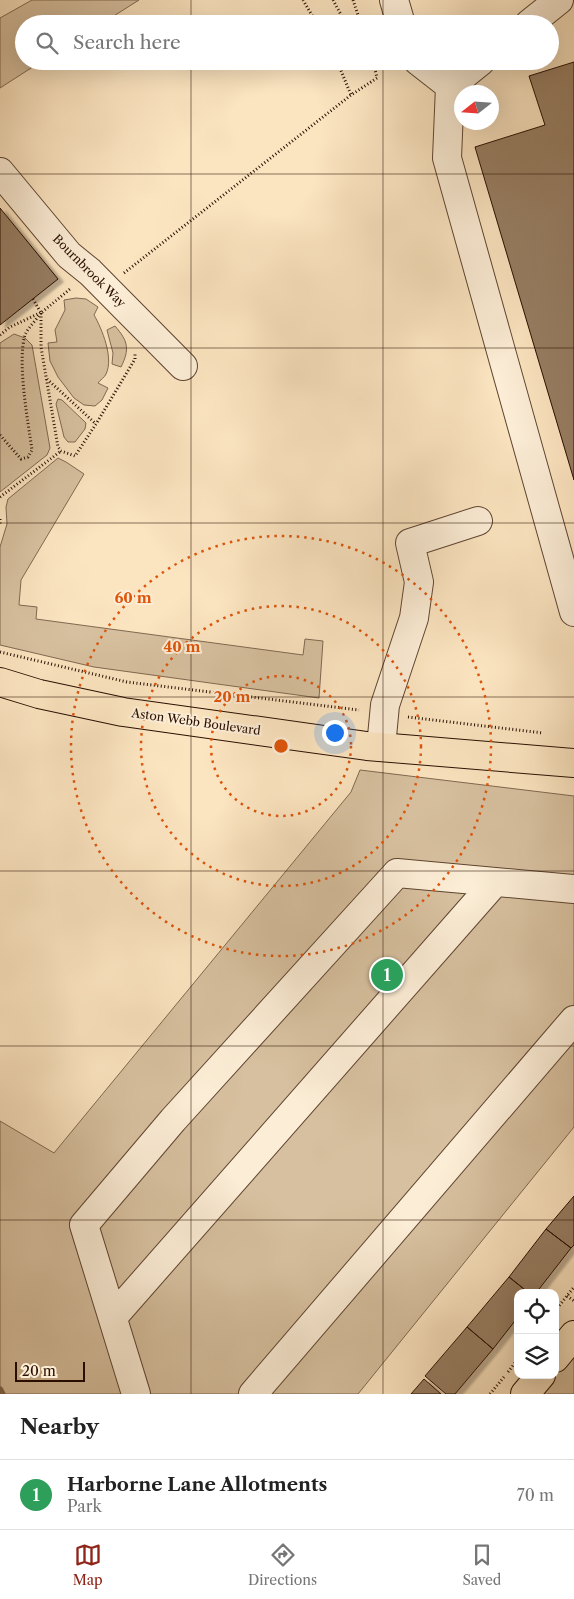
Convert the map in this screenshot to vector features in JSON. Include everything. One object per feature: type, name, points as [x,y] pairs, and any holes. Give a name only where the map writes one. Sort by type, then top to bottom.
[{"type":"main road","name":"Aston Webb Boulevard","points":[[0,682],[39,694],[123,712],[380,747],[574,763]]},
{"type":"main road","points":[[559,1353],[574,1335]]},
{"type":"main road","points":[[525,1394],[538,1379]]},
{"type":"lane","points":[[394,0],[398,15]]},
{"type":"lane","points":[[540,15],[559,0]]},
{"type":"lane","points":[[430,70],[450,86]]},
{"type":"lane","points":[[470,70],[450,86],[447,158],[574,612]]},
{"type":"lane","name":"Bournbrook Way","points":[[0,172],[69,255],[90,272],[183,366]]},
{"type":"lane","points":[[380,747],[383,714],[414,618],[419,582],[410,543],[478,521]]},
{"type":"lane","points":[[136,1394],[84,1225],[173,1120],[397,873],[574,889]]},
{"type":"lane","points":[[113,1317],[495,882]]},
{"type":"lane","points":[[253,1394],[574,1020]]},
{"type":"path","points":[[303,0],[312,15]]},
{"type":"path","points":[[333,0],[341,15]]},
{"type":"path","points":[[353,0],[358,15]]},
{"type":"path","points":[[341,70],[352,95]]},
{"type":"path","points":[[0,435],[21,459],[28,457],[32,450],[22,357],[25,335],[41,313],[102,263],[118,278],[352,95],[377,78],[375,70]]},
{"type":"path","points":[[33,300],[41,313],[41,347],[58,447],[61,451],[75,456],[134,359],[135,350]]},
{"type":"path","points":[[0,334],[10,327],[41,313]]},
{"type":"path","points":[[46,378],[96,424]]},
{"type":"path","points":[[0,498],[61,451]]},
{"type":"path","points":[[0,519],[0,526]]},
{"type":"path","points":[[0,652],[127,682],[545,733]]},
{"type":"path","points":[[559,1306],[574,1287]]},
{"type":"path","points":[[567,1296],[574,1301]]},
{"type":"shaded area","points":[[32,0],[139,0],[115,15],[15,15],[15,70],[28,70],[0,88],[0,18]]},
{"type":"shaded area","points":[[86,299],[98,307],[94,315],[108,352],[108,367],[105,375],[98,383],[108,388],[102,400],[95,406],[84,405],[74,398],[58,377],[50,361],[48,343],[57,342],[55,330],[65,310],[64,300]]},
{"type":"shaded area","points":[[115,326],[123,336],[126,345],[126,355],[121,367],[112,364],[113,353],[107,330]]},
{"type":"shaded area","points":[[14,334],[25,338],[32,345],[50,448],[47,455],[0,492],[0,343]]},
{"type":"shaded area","points":[[58,399],[62,400],[86,423],[85,429],[75,442],[68,442],[64,437],[56,404]]},
{"type":"shaded area","points":[[58,458],[84,474],[21,580],[19,605],[37,607],[36,619],[303,655],[305,639],[323,641],[319,698],[94,667],[0,645],[0,547],[7,524],[6,507],[8,499]]},
{"type":"shaded area","points":[[360,770],[574,796],[574,1127],[358,1394],[0,1394],[0,1121],[54,1153],[351,792]]},
{"type":"shaded area","points":[[574,1353],[574,1394],[540,1394],[552,1379],[559,1379],[559,1371]]},
{"type":"building","points":[[574,62],[574,480],[475,147],[545,125],[529,76],[548,70],[559,70],[559,67]]},
{"type":"building","points":[[0,208],[58,279],[0,325]]},
{"type":"building","points":[[574,1196],[574,1245],[571,1248],[546,1229]]},
{"type":"building","points":[[546,1229],[571,1248],[539,1289],[524,1289],[509,1277]]},
{"type":"building","points":[[509,1277],[524,1289],[514,1289],[514,1322],[493,1349],[467,1327]]},
{"type":"building","points":[[467,1327],[493,1349],[455,1394],[446,1394],[425,1376]]},
{"type":"building","points":[[424,1379],[441,1394],[411,1394]]},
{"type":"waterway","points":[[0,1390],[2,1394]]},
{"type":"place","name":"Harborne Lane Allotments","points":[[387,975]]}]
